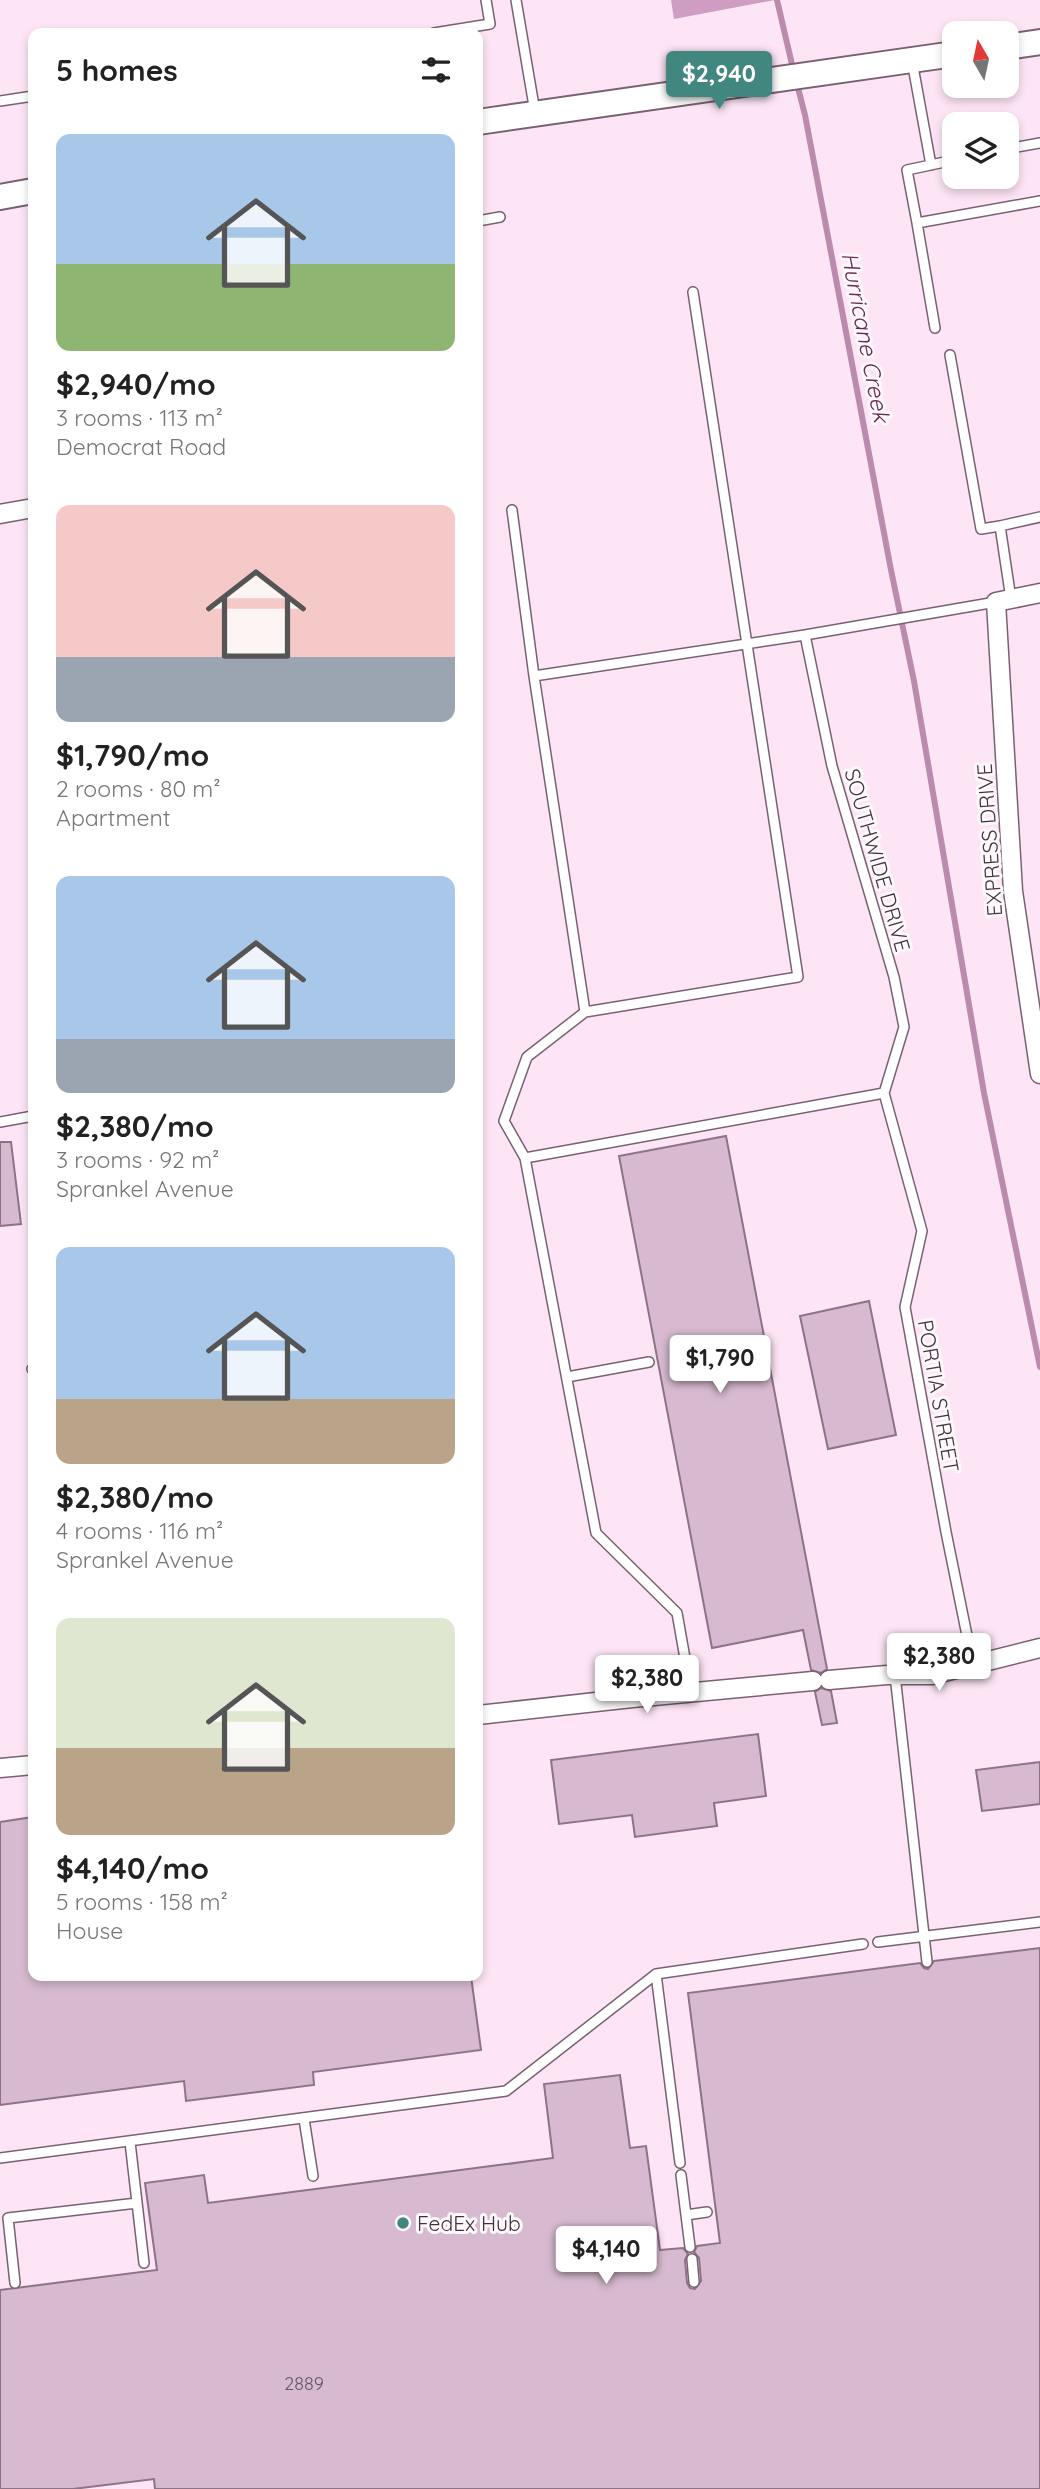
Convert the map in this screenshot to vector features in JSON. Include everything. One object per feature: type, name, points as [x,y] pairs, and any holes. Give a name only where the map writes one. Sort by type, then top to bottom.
[{"type":"main road","points":[[1019,45],[1040,42]]},
{"type":"main road","points":[[483,121],[942,56]]},
{"type":"main road","points":[[0,197],[28,192]]},
{"type":"street","points":[[0,514],[28,509]]},
{"type":"street","points":[[1004,601],[1040,593]]},
{"type":"street","name":"EXPRESS DRIVE","points":[[1004,601],[1013,891],[1035,1007],[1040,1074]]},
{"type":"street","points":[[483,1714],[691,1692],[895,1675],[932,1675],[1040,1648]]},
{"type":"street","points":[[0,1768],[28,1765]]},
{"type":"lane","points":[[465,28],[490,24],[486,0]]},
{"type":"lane","points":[[516,0],[536,114]]},
{"type":"lane","points":[[912,60],[931,165]]},
{"type":"lane","points":[[0,101],[28,97]]},
{"type":"lane","points":[[1019,147],[1040,143]]},
{"type":"lane","points":[[935,328],[907,170],[942,163]]},
{"type":"lane","points":[[917,223],[1040,201]]},
{"type":"lane","points":[[483,220],[500,217]]},
{"type":"lane","points":[[691,1692],[677,1613],[596,1533],[525,1158],[504,1121],[527,1057],[585,1012],[798,977],[693,292]]},
{"type":"lane","points":[[950,355],[981,529],[1040,517]]},
{"type":"lane","points":[[512,510],[534,676],[585,1012]]},
{"type":"lane","points":[[534,676],[805,635],[1004,601],[1000,526]]},
{"type":"lane","name":"SOUTHWIDE DRIVE","points":[[805,635],[832,766],[894,977],[904,1027],[884,1093]]},
{"type":"lane","points":[[525,1158],[884,1093]]},
{"type":"lane","name":"PORTIA STREET","points":[[884,1093],[922,1231],[905,1307],[973,1665]]},
{"type":"lane","points":[[0,1122],[28,1116]]},
{"type":"lane","points":[[567,1377],[649,1362]]},
{"type":"lane","points":[[895,1675],[927,1962]]},
{"type":"lane","points":[[878,1942],[1040,1922]]},
{"type":"lane","points":[[0,2158],[506,2091],[656,1974],[863,1944]]},
{"type":"lane","points":[[656,1974],[680,2163]]},
{"type":"lane","points":[[304,2119],[313,2176]]},
{"type":"lane","points":[[130,2142],[144,2263]]},
{"type":"lane","points":[[681,2175],[690,2247]]},
{"type":"lane","points":[[15,2283],[4,2219],[137,2203]]},
{"type":"lane","points":[[686,2215],[707,2212]]},
{"type":"lane","points":[[692,2259],[694,2282]]},
{"type":"shaded area","points":[[671,0],[775,0],[674,19]]},
{"type":"building","points":[[726,1136],[827,1669],[821,1673],[811,1670],[803,1630],[712,1648],[619,1156]]},
{"type":"building","points":[[0,1142],[11,1142],[21,1224],[0,1226]]},
{"type":"building","points":[[869,1301],[896,1435],[828,1449],[800,1316]]},
{"type":"building","points":[[821,1688],[831,1691],[837,1723],[822,1725],[815,1692]]},
{"type":"building","points":[[758,1734],[766,1796],[714,1803],[717,1826],[635,1837],[632,1815],[559,1824],[551,1760]]},
{"type":"building","points":[[1040,1762],[1040,1804],[982,1811],[976,1770]]},
{"type":"building","points":[[28,1818],[28,1981],[472,1981],[481,2050],[313,2072],[314,2085],[186,2101],[184,2081],[0,2105],[0,1822]]},
{"type":"building","name":"FedEx Hub","points":[[1040,1948],[1040,2489],[155,2489],[154,2479],[73,2489],[0,2489],[0,2290],[157,2270],[145,2183],[204,2175],[208,2203],[553,2158],[544,2084],[620,2075],[630,2148],[646,2146],[660,2250],[683,2248],[688,2254],[685,2260],[687,2283],[690,2288],[695,2289],[701,2281],[699,2258],[694,2252],[697,2246],[720,2243],[688,1993],[920,1963],[928,1969],[934,1961]]},
{"type":"waterway","name":"Hurricane Creek","points":[[777,0],[794,73]]},
{"type":"waterway","points":[[797,84],[914,681],[984,1093],[1040,1367]]},
{"type":"place","name":"FedEx Hub","points":[[403,2223]]}]
